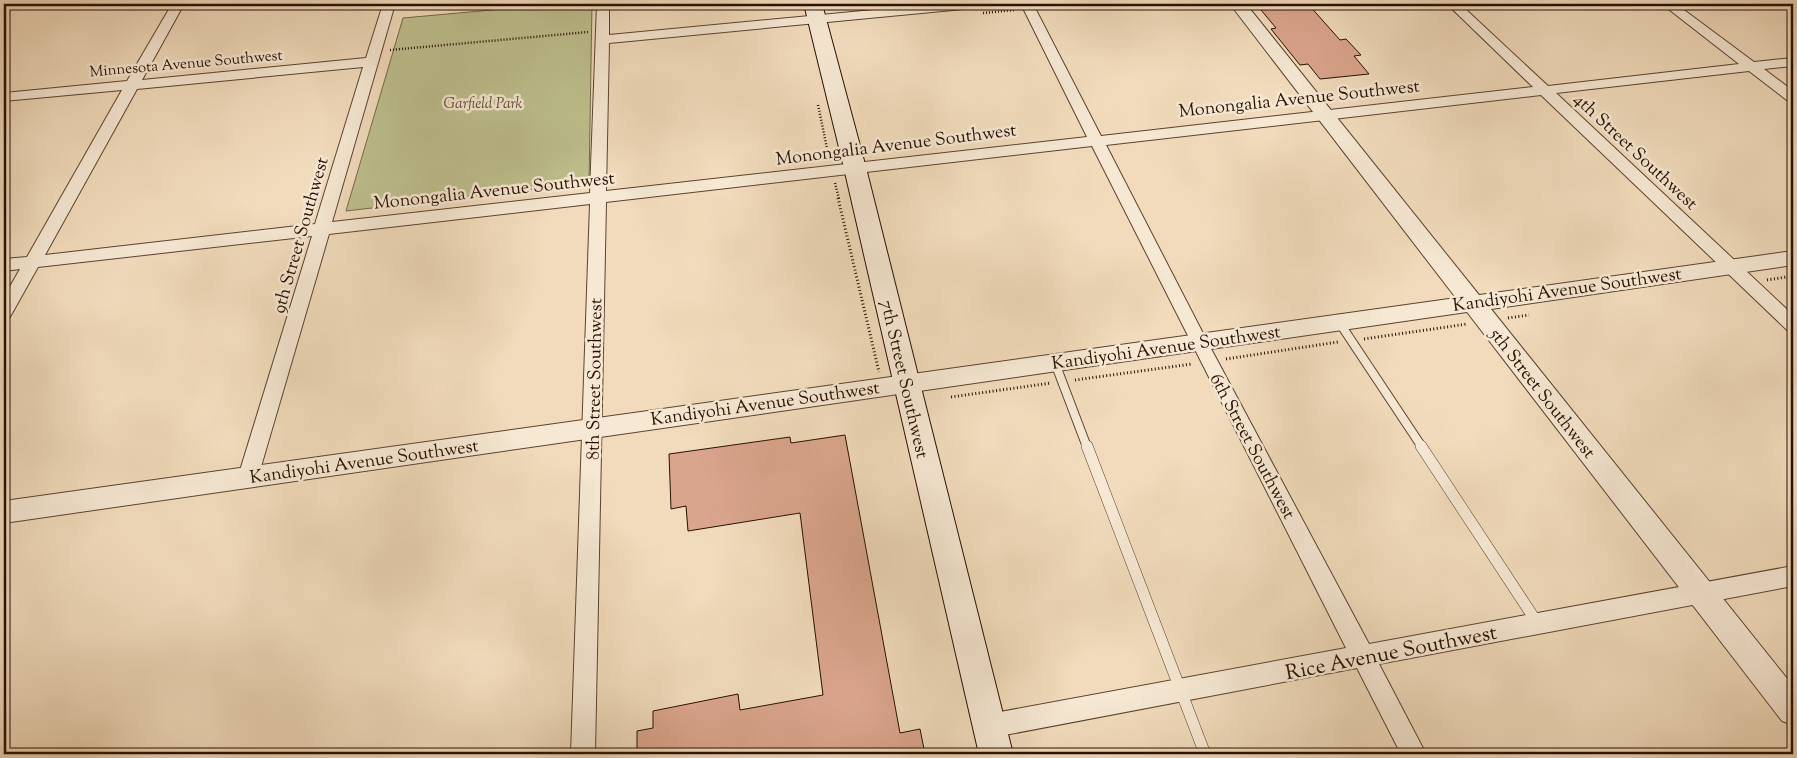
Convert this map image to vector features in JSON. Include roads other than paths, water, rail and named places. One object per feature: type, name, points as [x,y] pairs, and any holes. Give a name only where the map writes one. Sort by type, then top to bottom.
[{"type":"main road","name":"7th Street Southwest","points":[[815,12],[855,168],[996,754]]},
{"type":"street","points":[[4,312],[178,4]]},
{"type":"street","name":"9th Street Southwest","points":[[248,478],[389,4]]},
{"type":"street","name":"8th Street Southwest","points":[[583,754],[603,4]]},
{"type":"street","points":[[602,40],[815,12],[974,4]]},
{"type":"street","name":"6th Street Southwest","points":[[1027,4],[1199,343],[1414,754]]},
{"type":"street","name":"5th Street Southwest","points":[[1238,4],[1793,710]]},
{"type":"street","name":"4th Street Southwest","points":[[1453,4],[1793,325]]},
{"type":"street","points":[[1668,4],[1793,98]]},
{"type":"street","name":"Minnesota Avenue Southwest","points":[[4,97],[372,62]]},
{"type":"street","name":"Monongalia Avenue Southwest","points":[[4,265],[1793,62]]},
{"type":"street","name":"Kandiyohi Avenue Southwest","points":[[4,512],[593,427],[1199,343],[1472,302],[1793,258]]},
{"type":"street","name":"Rice Avenue Southwest","points":[[989,726],[1793,576]]},
{"type":"lane","points":[[1339,322],[1538,624]]},
{"type":"lane","points":[[1055,363],[1205,754]]},
{"type":"park label","name":"Garfield Park","points":[[483,103]]}]
